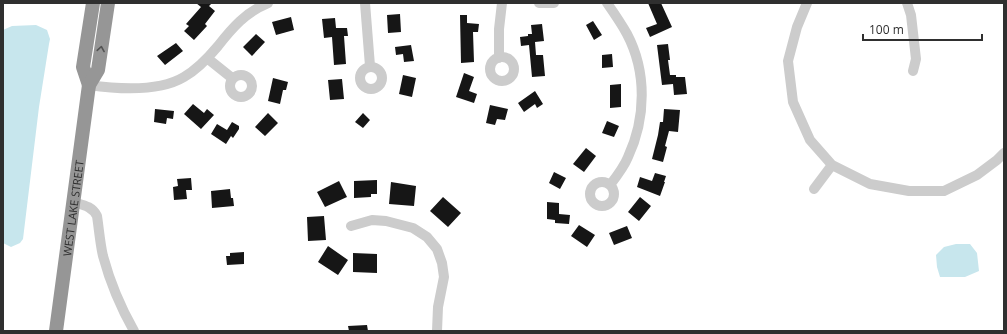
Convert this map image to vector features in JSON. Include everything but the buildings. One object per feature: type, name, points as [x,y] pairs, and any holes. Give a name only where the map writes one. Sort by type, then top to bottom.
[{"type":"highway","name":"WEST LAKE STREET","points":[[89,85],[83,67],[93,3]]},
{"type":"highway","name":"WEST LAKE STREET","points":[[56,331],[89,85],[98,70],[108,3]]},
{"type":"street","points":[[89,85],[109,88],[169,84],[191,73],[208,58],[239,21],[255,9],[268,3]]},
{"type":"street","points":[[365,3],[370,66]]},
{"type":"street","points":[[499,58],[499,29],[502,3]]},
{"type":"street","points":[[538,3],[554,3]]},
{"type":"street","points":[[607,3],[621,24],[631,43],[640,73],[642,90],[640,120],[634,142],[623,167],[610,185]]},
{"type":"street","points":[[807,3],[797,27],[788,61],[793,102],[810,140],[832,165],[870,184],[909,191],[944,191],[977,175],[1004,153]]},
{"type":"street","points":[[907,3],[911,15],[916,59],[913,71]]},
{"type":"street","points":[[208,58],[232,78]]},
{"type":"street","points":[[814,189],[832,165]]},
{"type":"street","points":[[73,202],[92,208],[97,216],[106,262],[115,289],[134,331]]},
{"type":"street","points":[[351,226],[372,220],[386,221],[413,228],[427,237],[437,249],[442,263],[444,277],[438,307],[437,331]]},
{"type":"water","points":[[36,25],[47,30],[50,39],[39,107],[23,239],[20,243],[11,247],[3,243],[3,30],[12,26]]},
{"type":"water","points":[[956,244],[970,244],[977,253],[979,271],[965,277],[940,277],[936,255],[944,247]]}]
